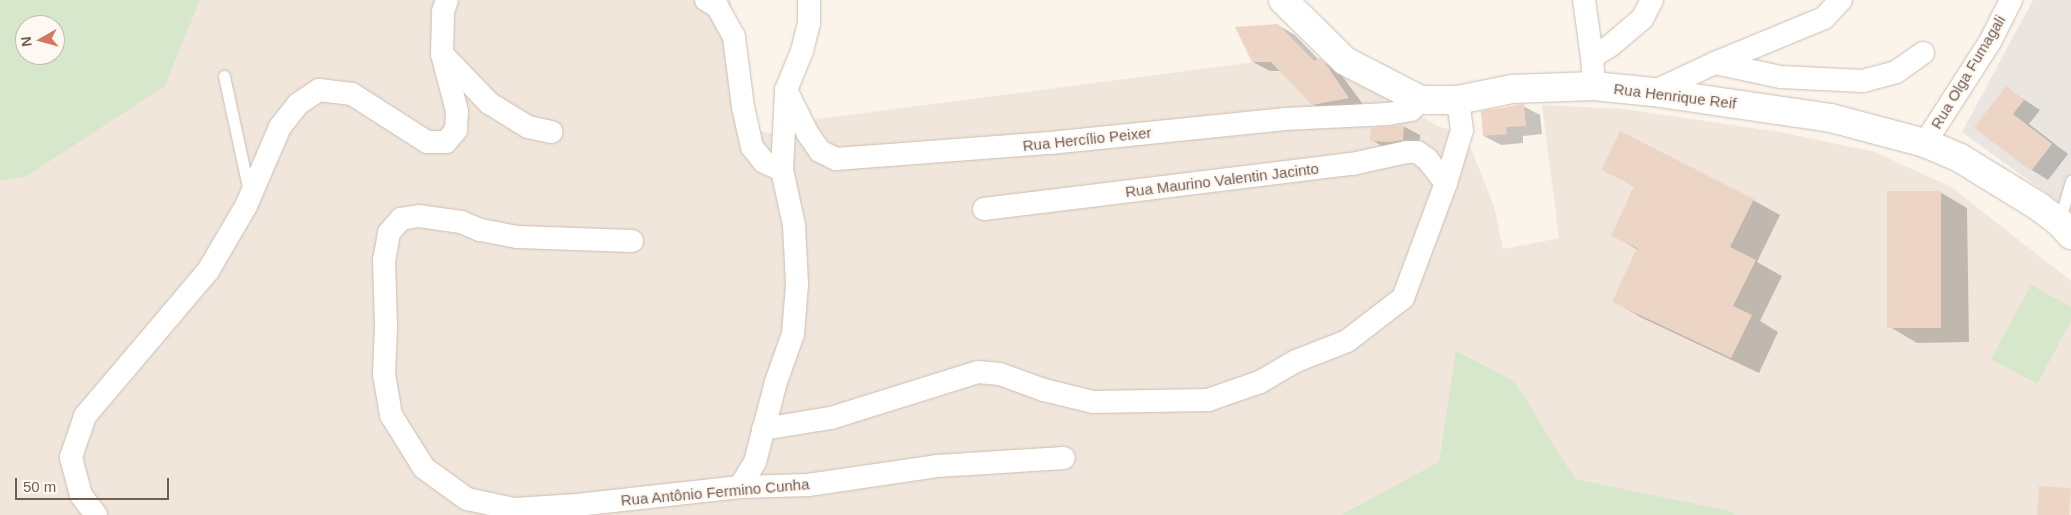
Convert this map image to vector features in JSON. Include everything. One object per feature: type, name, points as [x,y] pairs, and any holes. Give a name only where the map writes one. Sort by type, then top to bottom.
[{"type":"street","points":[[96,515],[81,495],[70,457],[85,416],[208,271],[250,196],[280,127],[298,104],[319,90],[352,94],[427,142],[446,142],[456,130],[457,111],[442,54],[443,12],[447,0]]},
{"type":"street","points":[[706,0],[717,6],[734,38],[743,107],[752,147],[764,162],[782,170]]},
{"type":"street","points":[[740,487],[755,462],[776,382],[793,334],[797,284],[794,226],[782,170],[786,90],[802,51],[808,23],[809,0]]},
{"type":"street","name":"Rua Henrique Reif","points":[[1283,0],[1345,61],[1421,100],[1458,100],[1512,89],[1594,86],[1652,92],[1831,118],[1925,143],[1960,158],[2038,206],[2065,228]]},
{"type":"street","points":[[1584,0],[1594,86]]},
{"type":"street","points":[[1592,57],[1611,45],[1642,19],[1652,0]]},
{"type":"street","points":[[1652,92],[1715,63],[1824,18],[1841,0]]},
{"type":"street","name":"Rua Olga Fumagali","points":[[1925,143],[1991,40],[2011,0]]},
{"type":"street","points":[[1715,63],[1781,77],[1863,81],[1896,72],[1923,53]]},
{"type":"street","points":[[442,54],[489,103],[528,128],[550,132]]},
{"type":"street","name":"Rua Hercílio Peixer","points":[[786,90],[808,134],[820,151],[836,159],[1050,144],[1286,119],[1388,114],[1411,110],[1421,100]]},
{"type":"street","points":[[763,429],[831,418],[978,372],[1000,374],[1044,390],[1093,402],[1208,400],[1260,382],[1296,361],[1347,341],[1402,298],[1446,183],[1462,130],[1458,100]]},
{"type":"street","name":"Rua Maurino Valentin Jacinto","points":[[984,208],[1352,164],[1408,152],[1417,152],[1427,159],[1446,183]]},
{"type":"street","name":"Rua Antônio Fermino Cunha","points":[[632,241],[517,237],[480,230],[461,222],[419,216],[401,220],[388,233],[384,260],[386,328],[384,374],[391,414],[405,441],[424,468],[467,499],[514,509],[577,505],[740,487],[808,485],[937,466],[1064,458]]},
{"type":"lane","points":[[224,76],[250,196]]},
{"type":"lane","points":[[2065,228],[2071,181]]},
{"type":"shaded area","points":[[0,0],[731,0],[744,127],[773,134],[810,120],[1294,57],[1359,79],[1438,126],[1466,136],[1494,206],[1503,249],[1559,238],[1542,105],[1623,109],[1780,132],[1875,152],[1951,187],[2071,281],[2071,515],[0,515]]},
{"type":"shaded area","points":[[2033,0],[2071,0],[2071,211],[1962,132]]},
{"type":"green space","points":[[0,0],[200,0],[165,86],[25,177],[0,180]]},
{"type":"green space","points":[[2031,285],[2071,307],[2071,321],[2037,384],[1991,359]]},
{"type":"green space","points":[[1456,351],[1514,381],[1575,479],[1730,511],[1737,515],[1341,515],[1439,462]]},
{"type":"building","points":[[1278,24],[1314,61],[1320,58],[1325,63],[1349,98],[1312,105],[1271,62],[1252,62],[1235,27]]},
{"type":"building","points":[[2006,86],[2024,100],[2013,114],[2052,144],[2031,171],[1974,128]]},
{"type":"building","points":[[1524,104],[1526,126],[1506,127],[1507,134],[1483,136],[1481,111]]},
{"type":"building","points":[[1404,125],[1403,140],[1390,142],[1370,141],[1371,128]]},
{"type":"building","points":[[1620,131],[1754,199],[1730,247],[1756,260],[1733,306],[1752,315],[1731,358],[1612,302],[1637,248],[1611,236],[1634,186],[1601,170]]},
{"type":"building","points":[[1887,191],[1941,191],[1941,328],[1887,328]]},
{"type":"building","points":[[2039,486],[2071,488],[2069,515],[2037,515]]}]
